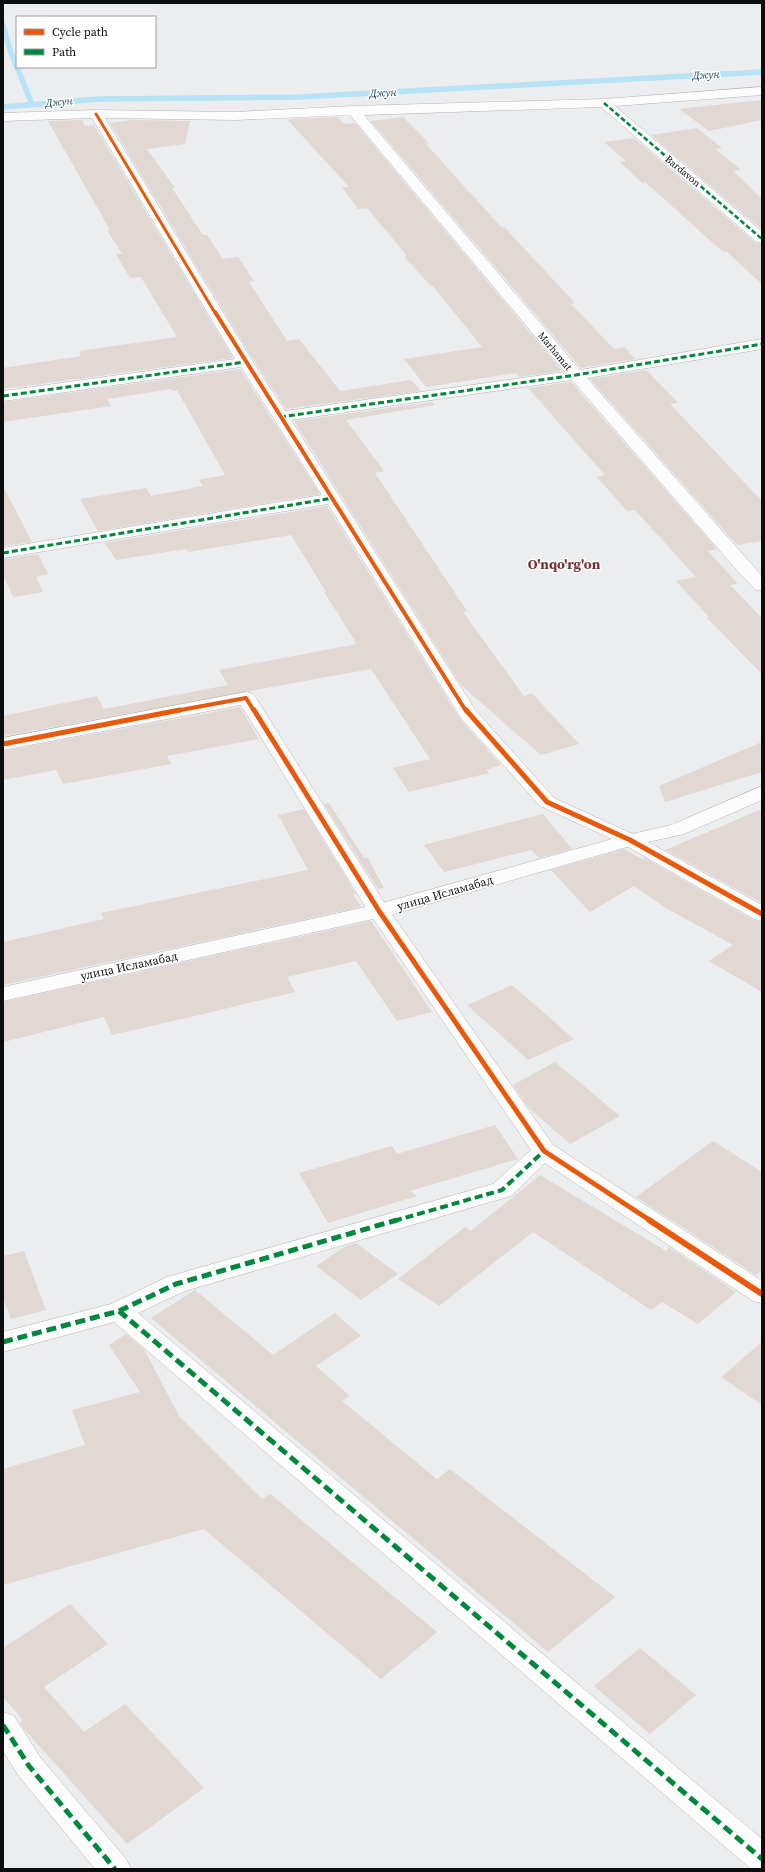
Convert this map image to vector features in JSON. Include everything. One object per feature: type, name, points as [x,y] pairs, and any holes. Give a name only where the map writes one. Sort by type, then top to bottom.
[{"type":"street","points":[[3,117],[96,114],[235,116],[353,110],[604,104],[762,91]]},
{"type":"street","name":"Bardavon","points":[[604,104],[762,240]]},
{"type":"street","name":"Marhamat","points":[[353,110],[576,375],[740,564],[762,586]]},
{"type":"street","points":[[96,114],[245,362],[334,498],[468,714],[547,802],[630,840],[762,914]]},
{"type":"street","points":[[280,417],[576,375],[762,344]]},
{"type":"street","points":[[3,396],[245,362]]},
{"type":"street","points":[[3,553],[334,498]]},
{"type":"street","points":[[3,744],[246,698],[380,911],[544,1151],[762,1294]]},
{"type":"street","name":"улица Исламабад","points":[[3,994],[380,911],[630,840],[677,830],[762,792]]},
{"type":"street","points":[[3,1342],[119,1311],[176,1284],[502,1190],[544,1151]]},
{"type":"street","points":[[119,1311],[762,1859]]},
{"type":"street","points":[[3,1725],[29,1766],[115,1869]]},
{"type":"building","points":[[762,100],[762,120],[709,131],[679,109]]},
{"type":"building","points":[[338,117],[344,124],[355,123],[562,371],[519,377],[515,373],[426,387],[404,359],[482,347],[433,286],[431,286],[404,257],[407,256],[367,208],[358,209],[342,187],[349,187],[287,119]]},
{"type":"building","points":[[403,117],[429,143],[426,144],[502,228],[504,227],[575,303],[571,304],[614,349],[624,347],[635,359],[581,368],[371,121]]},
{"type":"building","points":[[82,120],[85,126],[94,125],[233,358],[3,389],[3,368],[81,356],[79,351],[177,337],[141,277],[130,278],[116,254],[122,254],[107,230],[110,230],[48,121]]},
{"type":"building","points":[[132,120],[190,121],[185,144],[147,149],[175,188],[172,188],[203,235],[207,235],[223,259],[238,257],[254,281],[249,282],[287,341],[299,339],[340,391],[411,380],[421,391],[286,409],[254,361],[110,123]]},
{"type":"building","points":[[697,128],[722,148],[715,149],[741,170],[733,171],[762,199],[762,230],[651,135]]},
{"type":"building","points":[[634,138],[756,243],[762,244],[762,284],[727,252],[723,252],[645,182],[642,183],[620,162],[626,161],[604,142]]},
{"type":"building","points":[[240,369],[320,494],[98,531],[80,499],[146,488],[151,496],[203,486],[199,480],[225,475],[177,390],[172,391],[171,389],[107,399],[111,406],[3,422],[3,402]]},
{"type":"building","points":[[646,370],[678,403],[670,404],[762,501],[762,541],[737,545],[590,379]]},
{"type":"building","points":[[571,382],[717,549],[708,551],[738,584],[730,585],[762,618],[762,674],[706,617],[709,617],[676,581],[696,577],[635,510],[627,511],[597,477],[605,475],[528,388]]},
{"type":"building","points":[[432,402],[435,405],[346,420],[384,471],[375,473],[467,611],[463,612],[524,696],[532,693],[579,744],[541,755],[461,685],[294,421]]},
{"type":"building","points":[[3,486],[32,542],[3,546]]},
{"type":"building","points":[[327,506],[460,719],[501,765],[486,770],[489,773],[409,792],[393,768],[430,759],[371,669],[3,736],[3,716],[97,696],[104,709],[228,685],[219,670],[357,644],[324,592],[326,592],[291,535],[189,552],[186,549],[116,560],[105,543]]},
{"type":"building","points":[[38,554],[48,574],[36,577],[43,592],[13,597],[3,575],[3,559]]},
{"type":"building","points":[[240,707],[259,739],[167,756],[171,764],[63,784],[56,770],[3,780],[3,751]]},
{"type":"building","points":[[762,742],[762,772],[665,802],[659,786]]},
{"type":"building","points":[[329,803],[364,858],[367,857],[384,888],[378,889],[324,804]]},
{"type":"building","points":[[304,809],[356,894],[353,894],[361,907],[3,985],[3,942],[104,919],[101,913],[308,870],[278,815]]},
{"type":"building","points":[[762,809],[762,903],[665,850]]},
{"type":"building","points":[[543,814],[572,849],[539,858],[531,850],[444,872],[424,845]]},
{"type":"building","points":[[624,849],[642,859],[645,858],[753,920],[762,922],[762,992],[709,961],[733,945],[666,908],[634,886],[590,912],[551,870]]},
{"type":"building","points":[[371,921],[432,1012],[397,1021],[356,961],[287,977],[295,992],[195,1016],[112,1035],[104,1017],[3,1042],[3,1002]]},
{"type":"building","points":[[512,985],[574,1039],[528,1060],[467,1005]]},
{"type":"building","points":[[555,1062],[620,1116],[570,1144],[528,1107],[513,1085]]},
{"type":"building","points":[[495,1125],[518,1159],[410,1191],[417,1196],[328,1223],[299,1173],[392,1146],[397,1154]]},
{"type":"building","points":[[713,1141],[762,1172],[762,1270],[756,1275],[636,1197]]},
{"type":"building","points":[[540,1175],[666,1251],[669,1247],[736,1292],[698,1324],[662,1302],[651,1310],[533,1232],[439,1306],[398,1279],[465,1227],[471,1231]]},
{"type":"building","points":[[356,1243],[398,1274],[361,1300],[316,1266],[346,1246]]},
{"type":"building","points":[[24,1251],[46,1310],[11,1319],[3,1297],[3,1256]]},
{"type":"building","points":[[195,1290],[273,1355],[335,1313],[361,1336],[316,1366],[350,1396],[342,1401],[437,1479],[450,1469],[615,1597],[548,1652],[151,1318]]},
{"type":"building","points":[[126,1334],[144,1349],[179,1416],[262,1499],[270,1494],[437,1632],[381,1679],[204,1529],[3,1585],[3,1469],[85,1445],[72,1410],[140,1392],[109,1345]]},
{"type":"building","points":[[762,1342],[762,1405],[721,1377]]},
{"type":"building","points":[[70,1604],[108,1644],[44,1687],[84,1732],[125,1704],[204,1788],[127,1844],[24,1729],[20,1722],[23,1720],[3,1697],[3,1648]]},
{"type":"building","points":[[640,1648],[696,1695],[650,1734],[594,1686]]},
{"type":"waterway","points":[[3,25],[16,65]]},
{"type":"waterway","points":[[17,68],[32,104]]},
{"type":"waterway","name":"Джун","points":[[3,107],[99,99],[299,97],[762,72]]},
{"type":"marked path","points":[[604,103],[762,239]]},
{"type":"marked path","points":[[280,417],[576,375],[762,344]]},
{"type":"marked path","points":[[3,396],[245,362]]},
{"type":"marked path","points":[[3,553],[333,498]]},
{"type":"marked path","points":[[3,1342],[119,1311],[176,1284],[502,1190],[544,1151]]},
{"type":"marked path","points":[[119,1311],[762,1859]]},
{"type":"marked path","points":[[3,1725],[29,1766],[115,1869]]},
{"type":"cycle path","points":[[96,114],[245,362],[333,498],[468,714],[547,802],[630,840],[762,914]]},
{"type":"cycle path","points":[[3,744],[246,698],[379,911],[544,1151],[762,1294]]},
{"type":"district","name":"O'nqo'rg'on","points":[[564,564]]}]
